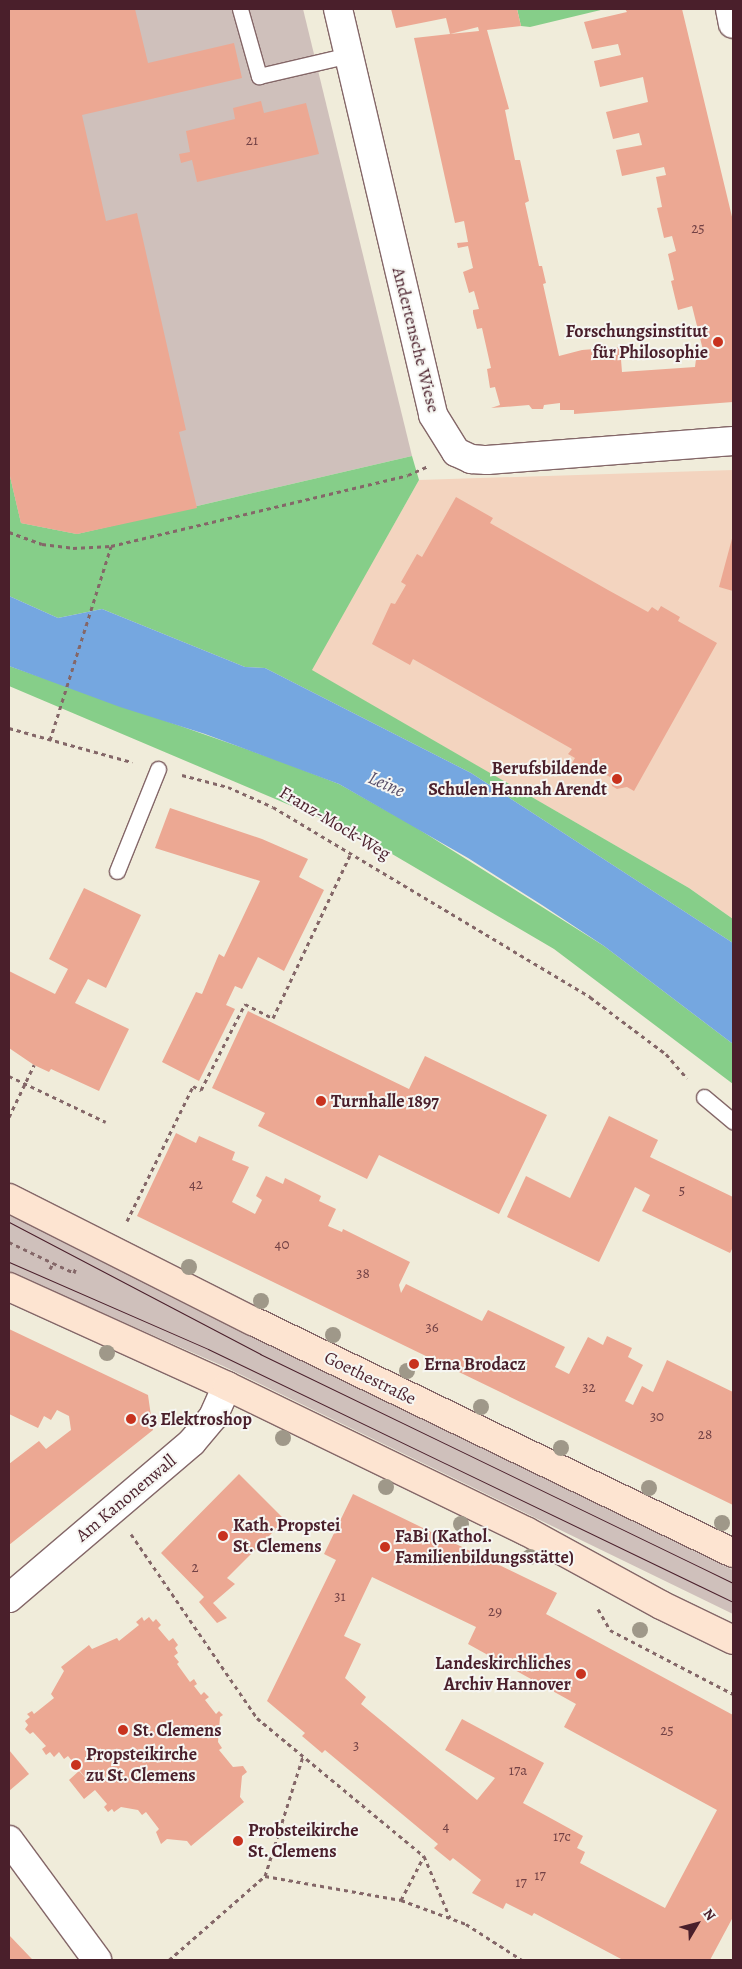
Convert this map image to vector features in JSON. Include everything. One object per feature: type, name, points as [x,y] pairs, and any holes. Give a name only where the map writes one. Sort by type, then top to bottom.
[{"type":"street","name":"Andertensche Wiese","points":[[338,9],[433,415],[456,452]]},
{"type":"street","points":[[730,9],[733,24]]},
{"type":"street","points":[[456,452],[471,459],[487,460],[733,441]]},
{"type":"street","name":"Goethestraße","points":[[9,1198],[253,1321],[733,1553]]},
{"type":"street","points":[[9,1287],[227,1386],[526,1531],[662,1605],[733,1640]]},
{"type":"street","name":"Am Kanonenwall","points":[[9,1598],[204,1430],[227,1386]]},
{"type":"street","points":[[9,1840],[97,1960]]},
{"type":"lane","points":[[240,9],[258,76],[349,55]]},
{"type":"lane","points":[[117,870],[158,769]]},
{"type":"lane","points":[[704,1097],[733,1121]]},
{"type":"path","points":[[9,532],[42,544],[73,548],[110,546],[408,475],[456,452]]},
{"type":"path","points":[[50,740],[110,546]]},
{"type":"path","name":"Franz-Mock-Weg","points":[[9,728],[251,796],[590,997],[666,1054],[704,1097]]},
{"type":"path","points":[[127,1222],[193,1086],[201,1090],[245,1004],[273,1018],[350,855]]},
{"type":"path","points":[[9,1117],[34,1065]]},
{"type":"path","points":[[9,1076],[106,1122]]},
{"type":"path","points":[[9,1242],[74,1273],[90,1238]]},
{"type":"path","points":[[35,1299],[53,1263]]},
{"type":"path","points":[[115,1506],[135,1540],[257,1718],[424,1856],[450,1918]]},
{"type":"path","points":[[610,1630],[733,1694]]},
{"type":"path","points":[[169,1960],[265,1876],[303,1756]]},
{"type":"path","points":[[401,1900],[424,1856]]},
{"type":"path","points":[[265,1876],[401,1900],[466,1924],[522,1960]]},
{"type":"shaded area","points":[[9,9],[303,9],[412,456],[77,534],[21,523],[9,472]]},
{"type":"shaded area","name":"Berufsbildende Schulen Hannah Arendt","points":[[733,470],[733,919],[689,888],[311,670],[419,480]]},
{"type":"shaded area","points":[[9,1211],[241,1331],[733,1570],[733,1614],[223,1366],[9,1272]]},
{"type":"green space","points":[[517,9],[605,9],[530,27],[521,26]]},
{"type":"green space","points":[[412,456],[419,480],[312,670],[689,888],[733,919],[733,943],[471,773],[265,668],[245,667],[102,609],[58,618],[9,596],[9,472],[21,523],[77,534]]},
{"type":"green space","points":[[9,666],[280,761],[339,784],[412,825],[604,946],[733,1044],[733,1084],[554,949],[358,834],[9,686]]},
{"type":"water","name":"Leine","points":[[9,596],[58,618],[102,609],[245,667],[265,668],[471,773],[733,943],[733,1044],[604,946],[542,905],[468,858],[339,784],[205,734],[120,707],[9,666]]},
{"type":"building","points":[[9,9],[135,9],[148,63],[234,43],[242,78],[82,115],[106,221],[137,213],[186,430],[179,432],[197,508],[77,534],[21,523],[9,472]]},
{"type":"building","points":[[391,9],[517,9],[521,26],[487,30],[509,109],[505,110],[515,160],[520,160],[529,201],[525,203],[539,266],[542,266],[546,283],[543,284],[559,356],[582,350],[620,347],[622,372],[695,367],[696,359],[704,354],[692,306],[678,310],[671,281],[674,280],[668,254],[676,251],[672,236],[664,238],[657,208],[662,207],[656,177],[666,175],[664,167],[622,176],[616,150],[642,145],[639,133],[613,139],[606,112],[648,102],[643,77],[600,87],[594,61],[621,55],[618,44],[592,49],[584,22],[627,12],[625,9],[682,9],[733,221],[733,402],[574,414],[574,410],[560,410],[560,403],[544,405],[543,409],[532,409],[529,405],[491,408],[500,405],[495,387],[490,388],[487,369],[491,368],[482,328],[477,329],[473,313],[473,310],[479,309],[474,291],[469,293],[463,272],[473,268],[468,246],[458,248],[457,243],[468,242],[464,221],[455,223],[414,38],[450,34],[446,18],[396,28]],"holes":[[[478,27],[479,31],[450,34]]]},
{"type":"building","points":[[261,101],[264,113],[306,103],[319,154],[197,182],[192,160],[181,163],[179,154],[190,152],[186,131],[235,119],[233,108]]},
{"type":"building","points":[[456,497],[493,518],[490,523],[608,590],[648,612],[652,607],[658,611],[661,606],[680,617],[678,621],[717,643],[634,791],[627,787],[617,789],[612,786],[610,777],[594,768],[590,774],[572,763],[575,758],[568,754],[572,749],[413,659],[410,665],[372,644],[391,603],[395,604],[406,585],[401,582],[417,554],[422,557]]},
{"type":"building","points":[[733,535],[733,591],[719,587]]},
{"type":"building","points":[[170,808],[262,839],[308,859],[299,877],[324,890],[284,971],[258,957],[242,989],[235,986],[226,1005],[235,1009],[199,1081],[162,1062],[196,992],[202,994],[219,954],[224,957],[260,881],[155,848]]},
{"type":"building","points":[[84,888],[141,915],[106,988],[88,979],[75,1003],[129,1029],[99,1091],[51,1069],[49,1072],[34,1065],[9,1048],[9,971],[55,994],[68,969],[49,959]]},
{"type":"building","points":[[248,1011],[409,1089],[425,1056],[547,1115],[499,1214],[379,1155],[367,1179],[258,1126],[265,1113],[212,1088]]},
{"type":"building","points":[[609,1116],[658,1140],[650,1157],[733,1197],[733,1247],[730,1253],[642,1211],[650,1195],[635,1187],[599,1262],[507,1217],[526,1176],[570,1198]]},
{"type":"building","points":[[176,1133],[196,1143],[199,1136],[235,1152],[232,1160],[249,1167],[232,1202],[255,1214],[262,1200],[256,1196],[266,1176],[283,1184],[285,1178],[321,1196],[319,1201],[336,1209],[328,1226],[342,1232],[343,1229],[410,1262],[399,1285],[401,1293],[406,1284],[482,1321],[488,1310],[565,1347],[555,1367],[569,1374],[588,1337],[603,1345],[607,1336],[632,1348],[628,1357],[643,1365],[625,1401],[633,1405],[642,1386],[653,1392],[667,1360],[733,1392],[733,1505],[137,1216]]},
{"type":"building","points":[[9,1329],[148,1395],[153,1430],[9,1545],[9,1464],[39,1441],[46,1449],[71,1430],[69,1416],[57,1410],[51,1420],[44,1416],[38,1428],[9,1414]]},
{"type":"building","name":"Kath. Propstei St. Clemens","points":[[239,1474],[285,1520],[227,1578],[235,1584],[213,1603],[227,1618],[217,1623],[199,1602],[204,1597],[161,1553]]},
{"type":"building","points":[[353,1494],[557,1593],[546,1614],[733,1715],[733,1917],[710,1960],[623,1960],[534,1913],[532,1916],[506,1903],[503,1909],[472,1893],[481,1880],[453,1858],[450,1861],[434,1848],[438,1844],[325,1750],[322,1753],[302,1736],[305,1733],[267,1701],[336,1560],[324,1554]],"holes":[[[372,1577],[476,1627],[468,1644],[576,1704],[564,1727],[717,1810],[665,1908],[580,1863],[585,1852],[577,1848],[583,1836],[523,1803],[544,1763],[462,1719],[445,1750],[495,1778],[477,1800],[361,1704],[366,1697],[345,1678],[361,1644],[344,1636]]]},
{"type":"building","name":"St. Clemens","points":[[142,1617],[144,1621],[149,1617],[153,1622],[156,1619],[161,1625],[158,1628],[169,1641],[173,1638],[178,1645],[175,1648],[178,1653],[174,1656],[179,1662],[177,1664],[190,1682],[194,1679],[197,1684],[194,1686],[201,1695],[204,1692],[209,1697],[205,1700],[216,1714],[219,1711],[223,1715],[220,1717],[218,1742],[222,1748],[219,1750],[233,1767],[243,1766],[247,1772],[242,1776],[240,1797],[244,1802],[191,1846],[187,1841],[167,1839],[161,1844],[156,1832],[159,1829],[146,1812],[142,1815],[138,1810],[121,1807],[114,1812],[112,1809],[108,1812],[104,1807],[107,1804],[95,1790],[84,1799],[69,1780],[79,1771],[88,1781],[68,1756],[64,1759],[59,1752],[54,1757],[50,1752],[46,1755],[42,1749],[46,1746],[33,1732],[30,1734],[25,1729],[28,1725],[25,1721],[30,1717],[27,1714],[32,1711],[34,1714],[54,1698],[51,1694],[64,1671],[61,1667],[89,1645],[92,1649],[117,1638],[119,1641],[139,1625],[136,1622]]},
{"type":"building","points":[[9,1750],[29,1774],[9,1791]]},
{"type":"building","points":[[9,1935],[30,1957],[33,1960],[9,1960]]},
{"type":"tram line","points":[[9,1222],[260,1354],[733,1583]]},
{"type":"tram line","points":[[9,1262],[208,1349],[733,1602]]},
{"type":"place","name":"Forschungsinstitut für Philosophie","points":[[718,342]]},
{"type":"place","name":"Berufsbildende Schulen Hannah Arendt","points":[[617,779]]},
{"type":"place","name":"Turnhalle 1897","points":[[321,1101]]},
{"type":"place","name":"Erna Brodacz","points":[[414,1364]]},
{"type":"place","name":"63 Elektroshop","points":[[131,1419]]},
{"type":"place","name":"Kath. Propstei St. Clemens","points":[[223,1536]]},
{"type":"place","name":"FaBi (Kathol. Familienbildungsstätte)","points":[[385,1547]]},
{"type":"place","name":"Landeskirchliches Archiv Hannover","points":[[581,1674]]},
{"type":"place","name":"St. Clemens","points":[[123,1730]]},
{"type":"place","name":"Propsteikirche zu St. Clemens","points":[[76,1765]]},
{"type":"place","name":"Probsteikirche St. Clemens","points":[[238,1841]]}]
